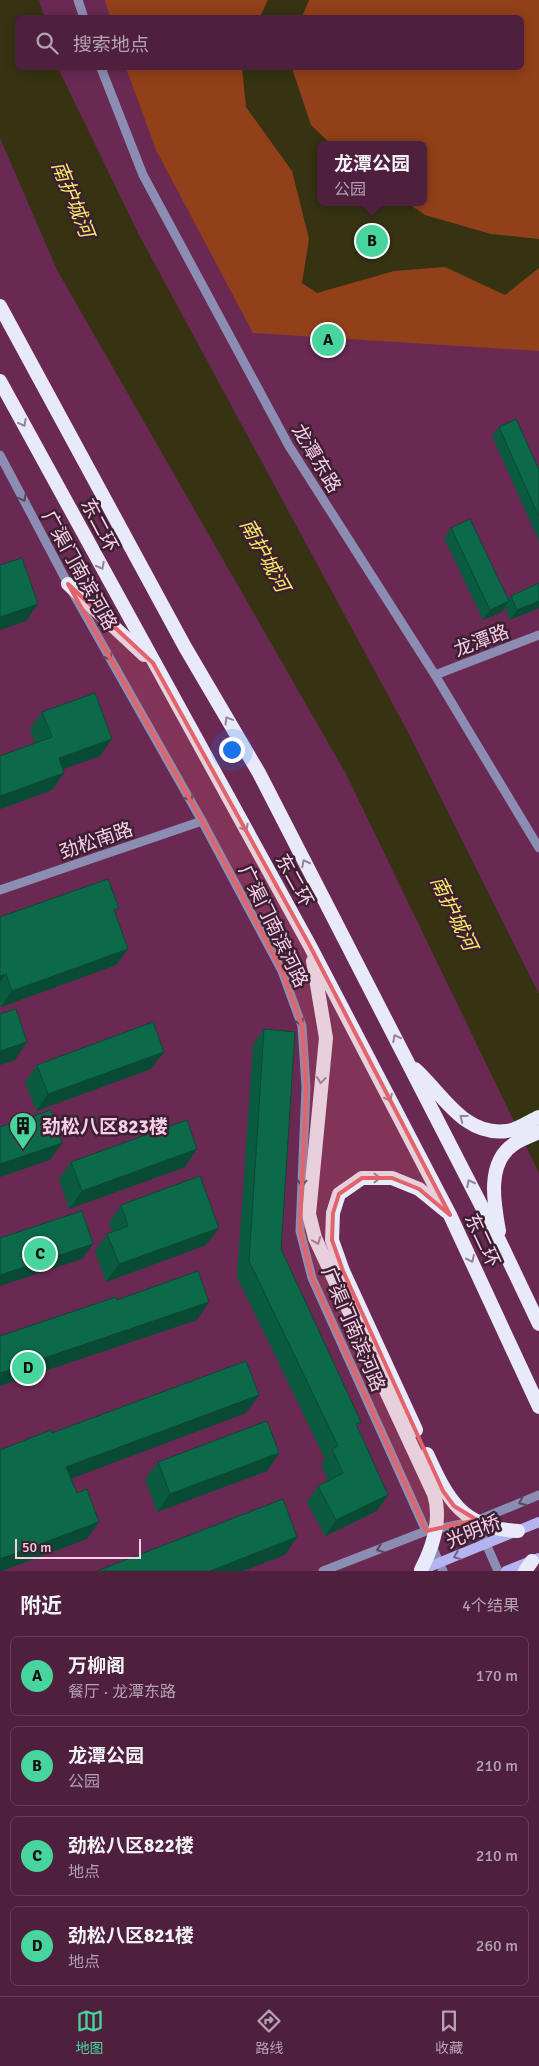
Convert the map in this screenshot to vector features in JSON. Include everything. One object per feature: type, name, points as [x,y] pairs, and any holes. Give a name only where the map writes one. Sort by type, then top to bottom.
[{"type":"highway","name":"东二环","points":[[0,306],[184,647],[259,773],[500,1242],[539,1324]]},
{"type":"highway","name":"东二环","points":[[0,381],[153,663],[310,946],[450,1215],[539,1407]]},
{"type":"highway","points":[[68,584],[153,663]]},
{"type":"highway","points":[[310,946],[326,1038],[310,1206],[313,1230],[439,1492],[454,1506],[483,1523],[499,1530],[518,1531]]},
{"type":"highway","points":[[409,1063],[433,1085],[452,1109],[465,1121],[479,1128],[511,1138],[539,1132]]},
{"type":"highway","points":[[500,1242],[494,1184],[497,1168],[511,1138],[539,1117]]},
{"type":"highway","points":[[420,1571],[434,1535],[439,1492],[343,1271],[332,1240],[333,1213],[339,1194],[362,1178],[392,1178],[419,1189],[450,1215]]},
{"type":"main road","name":"光明桥","points":[[420,1571],[539,1522]]},
{"type":"main road","points":[[506,1571],[532,1563]]},
{"type":"street","points":[[78,0],[83,15]]},
{"type":"street","name":"龙潭东路","points":[[102,70],[143,175],[289,446],[435,675],[539,848]]},
{"type":"street","name":"广渠门南滨河路","points":[[0,455],[68,584],[202,821],[282,971],[302,1026],[306,1087],[300,1231],[312,1278],[443,1571]]},
{"type":"street","name":"龙潭路","points":[[435,675],[539,635]]},
{"type":"street","name":"劲松南路","points":[[0,890],[202,821]]},
{"type":"street","name":"光明桥","points":[[323,1571],[426,1531],[476,1521],[539,1495]]},
{"type":"street","points":[[476,1521],[498,1571]]},
{"type":"highlighted area","points":[[68,584],[153,663],[310,946],[450,1215],[419,1189],[392,1178],[362,1178],[339,1194],[333,1213],[332,1240],[343,1271],[443,1491],[454,1506],[477,1520],[426,1531],[312,1278],[300,1231],[306,1087],[302,1026],[282,971],[202,821]]},
{"type":"shaded area","points":[[105,0],[539,0],[539,351],[253,333],[156,150],[127,70],[524,70],[524,15],[109,15]]},
{"type":"water","name":"南护城河","points":[[0,0],[39,0],[43,15],[15,15],[15,70],[59,70],[138,233],[409,734],[539,994],[539,1173],[346,774],[57,270],[0,138]]},
{"type":"water","points":[[268,0],[309,0],[303,15],[261,15]]},
{"type":"water","points":[[242,70],[293,70],[311,125],[328,141],[317,141],[317,206],[412,206],[425,215],[491,234],[539,239],[539,268],[505,295],[445,267],[394,271],[317,293],[302,283],[309,239],[292,171],[246,107]]},
{"type":"building","points":[[516,419],[539,470],[539,517],[499,427]]},
{"type":"building","points":[[470,519],[509,601],[490,610],[451,528]]},
{"type":"building","points":[[22,558],[38,604],[0,617],[0,565]]},
{"type":"building","points":[[539,583],[539,601],[517,610],[511,596]]},
{"type":"building","points":[[95,693],[112,739],[59,758],[64,773],[0,796],[0,756],[52,737],[42,712]]},
{"type":"building","points":[[108,879],[119,908],[114,910],[128,949],[12,991],[6,974],[0,976],[0,917]]},
{"type":"building","points":[[16,1009],[27,1042],[0,1051],[0,1014]]},
{"type":"building","points":[[153,1022],[164,1052],[48,1094],[37,1065]]},
{"type":"building","points":[[264,1029],[295,1032],[281,1249],[361,1422],[356,1424],[388,1495],[336,1520],[318,1486],[343,1473],[332,1449],[338,1446],[249,1261]]},
{"type":"building","points":[[51,1110],[62,1143],[0,1164],[0,1127]]},
{"type":"building","points":[[187,1120],[197,1149],[82,1191],[71,1162]]},
{"type":"building","points":[[200,1176],[219,1228],[119,1264],[107,1234],[128,1226],[121,1205]]},
{"type":"building","points":[[82,1211],[93,1244],[0,1275],[0,1238]]},
{"type":"building","points":[[198,1271],[209,1302],[0,1373],[0,1336],[116,1297],[117,1300]]},
{"type":"building","points":[[246,1361],[259,1395],[66,1467],[77,1493],[87,1489],[99,1522],[0,1559],[0,1450],[51,1430],[52,1433]]},
{"type":"building","points":[[267,1421],[279,1453],[170,1494],[158,1462]]},
{"type":"building","points":[[283,1499],[297,1537],[210,1571],[97,1571]]},
{"type":"place","name":"龙潭公园","points":[[372,241]]},
{"type":"place","name":"万柳阁","points":[[328,340]]},
{"type":"place","name":"劲松八区823楼","points":[[23,1150]]},
{"type":"place","name":"劲松八区822楼","points":[[40,1254]]},
{"type":"place","name":"劲松八区821楼","points":[[28,1368]]}]
